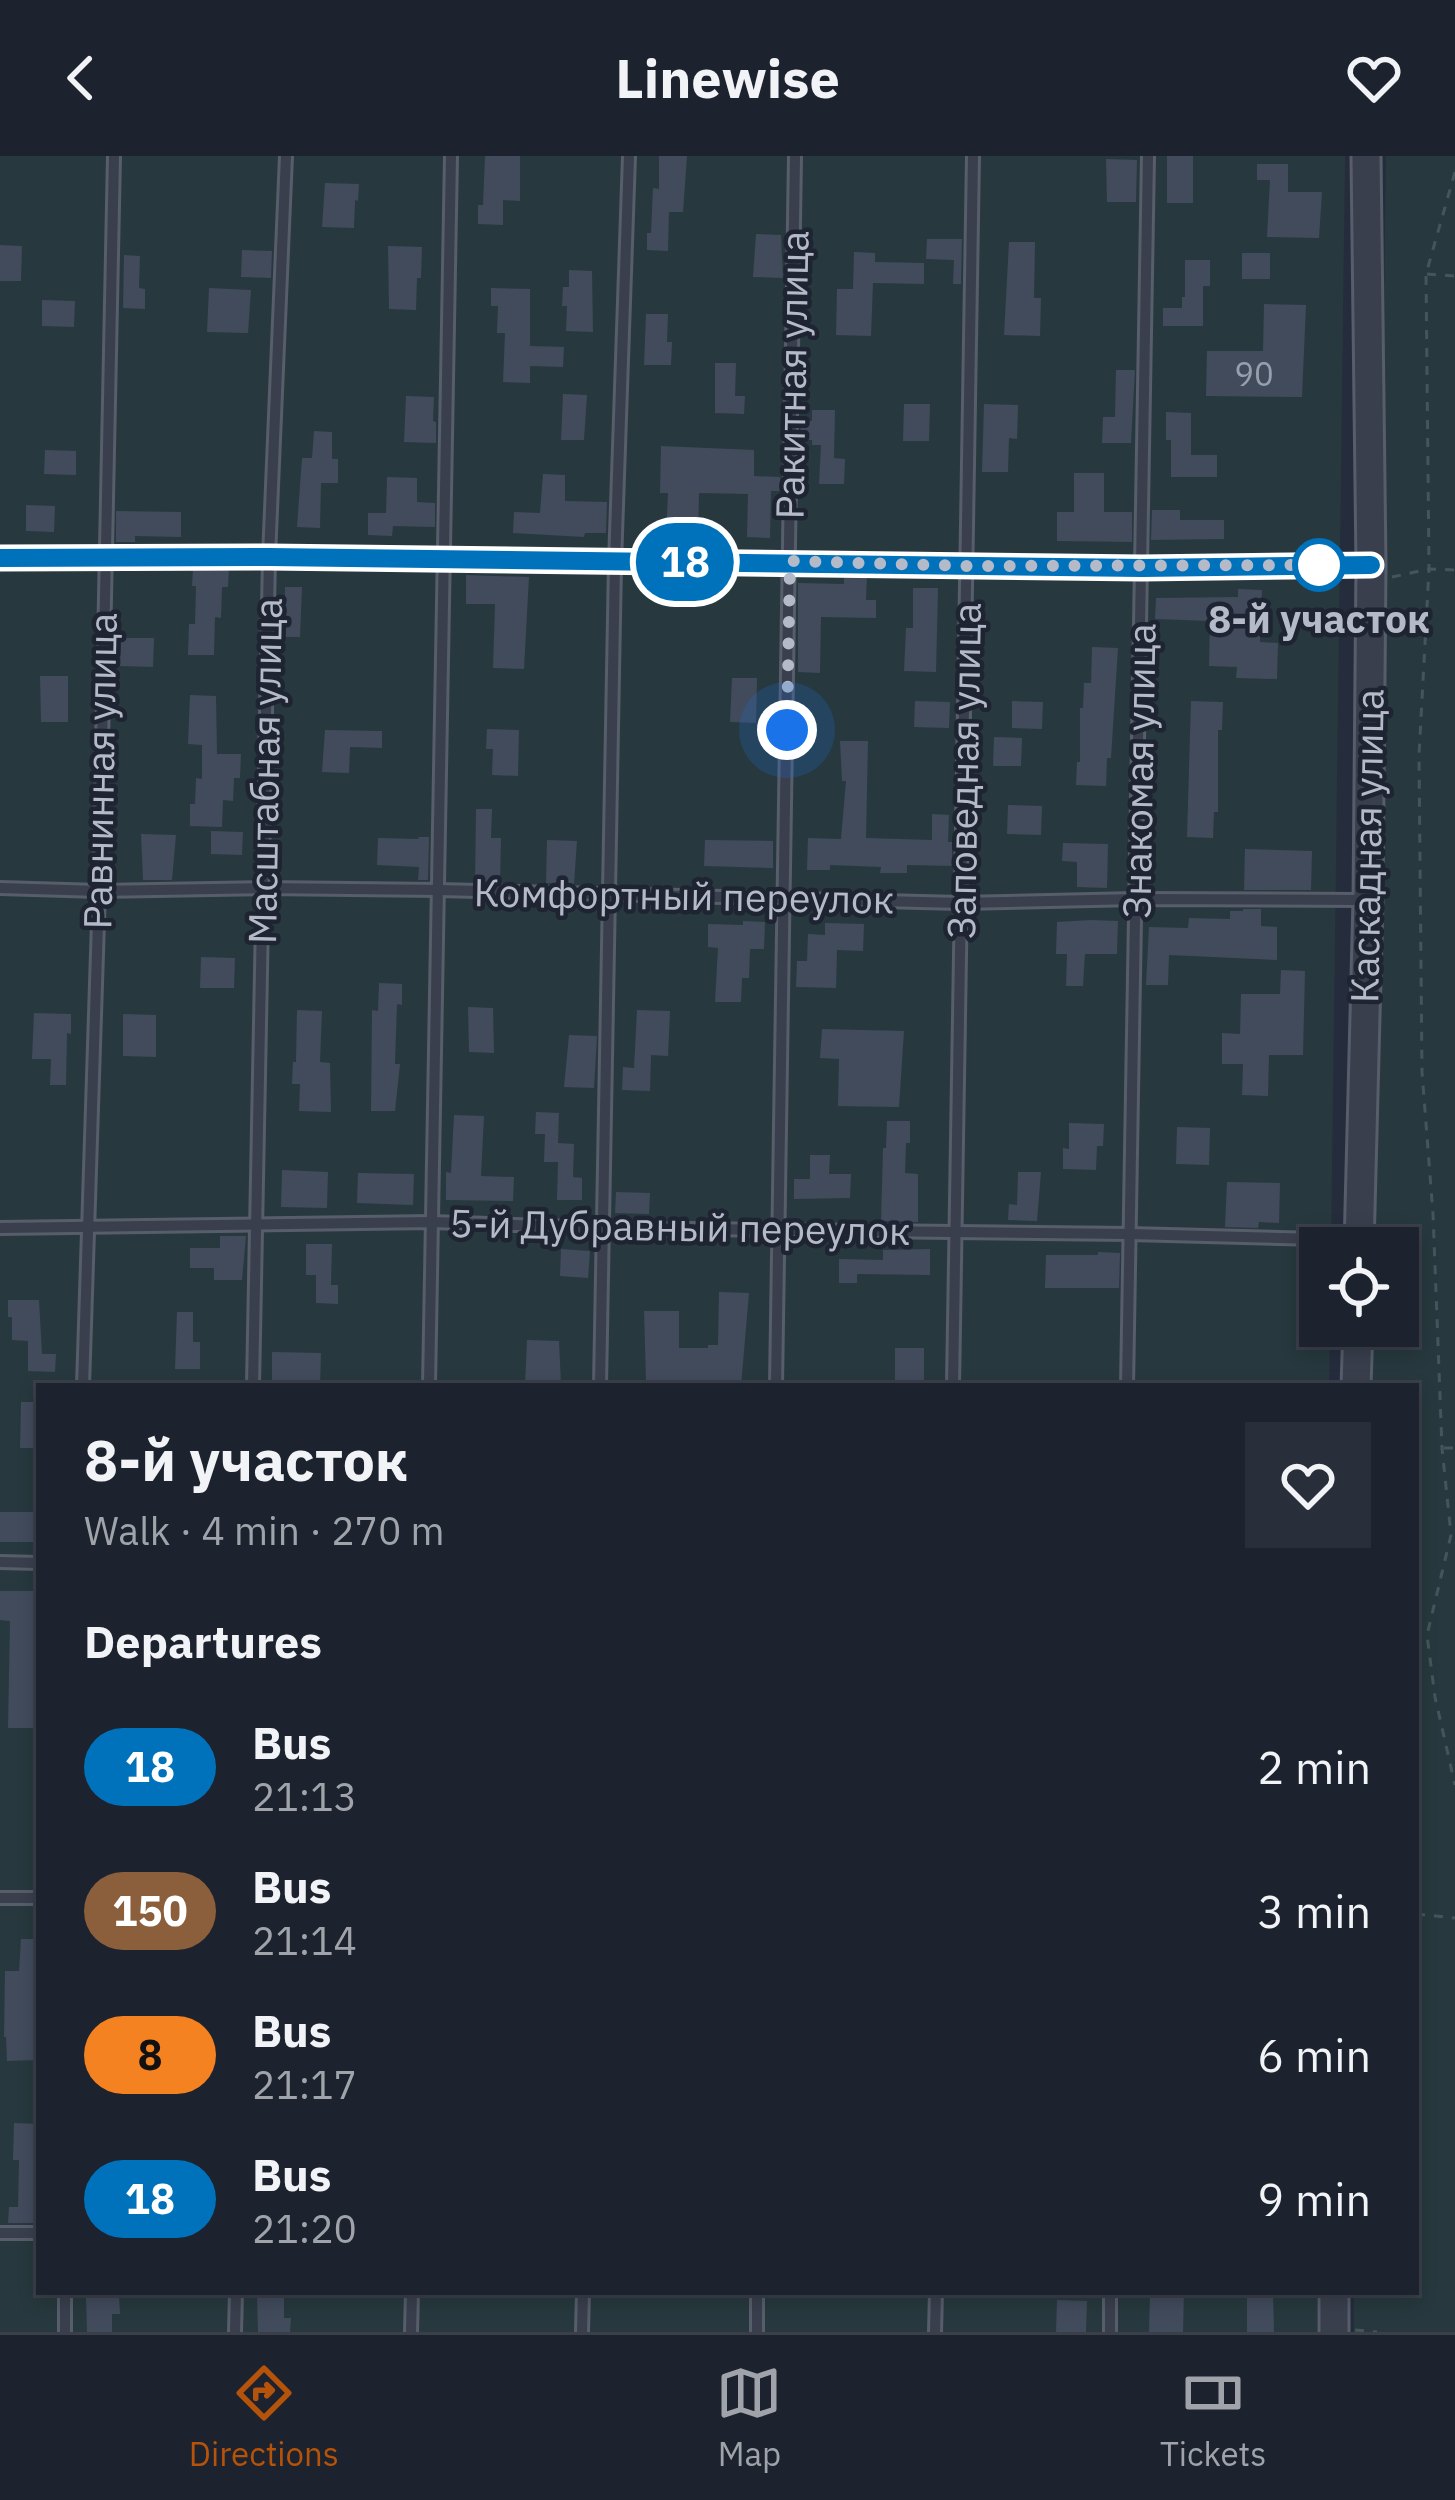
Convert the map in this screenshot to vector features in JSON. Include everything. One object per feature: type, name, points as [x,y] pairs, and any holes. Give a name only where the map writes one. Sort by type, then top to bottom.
[{"type":"street","name":"Каскадная улица","points":[[1359,1227],[1371,573],[1366,156]]},
{"type":"street","points":[[1356,1383],[1357,1347]]},
{"type":"street","points":[[1334,2295],[1334,2332]]},
{"type":"lane","name":"Равнинная улица","points":[[83,1383],[114,156]]},
{"type":"lane","name":"Масштабная улица","points":[[254,1383],[269,557],[286,156]]},
{"type":"lane","points":[[429,1383],[451,156]]},
{"type":"lane","points":[[600,1383],[615,563],[629,156]]},
{"type":"lane","name":"Ракитная улица","points":[[776,1383],[795,156]]},
{"type":"lane","name":"Заповедная улица","points":[[953,1383],[973,156]]},
{"type":"lane","name":"Знакомая улица","points":[[1127,1383],[1148,156]]},
{"type":"lane","points":[[0,558],[790,561],[1371,573]]},
{"type":"lane","name":"Комфортный переулок","points":[[0,888],[438,890],[961,903],[1368,900]]},
{"type":"lane","name":"5-й Дубравный переулок","points":[[0,1228],[432,1222],[1130,1234],[1299,1241]]},
{"type":"lane","points":[[0,1562],[36,1563]]},
{"type":"lane","points":[[0,1898],[36,1898]]},
{"type":"lane","points":[[0,2233],[36,2233]]},
{"type":"lane","points":[[65,2295],[65,2332]]},
{"type":"lane","points":[[235,2332],[236,2295]]},
{"type":"lane","points":[[411,2332],[412,2295]]},
{"type":"lane","points":[[582,2332],[583,2295]]},
{"type":"lane","points":[[757,2295],[757,2332]]},
{"type":"lane","points":[[935,2332],[936,2295]]},
{"type":"lane","points":[[1109,2332],[1110,2295]]},
{"type":"path","points":[[1455,172],[1426,274],[1429,569],[1419,755],[1423,1072],[1442,1448],[1451,1535],[1426,1636],[1455,1785]]},
{"type":"path","points":[[1426,274],[1455,276]]},
{"type":"path","points":[[1371,573],[1455,570]]},
{"type":"path","points":[[1442,1448],[1455,1448]]},
{"type":"path","points":[[1419,1914],[1455,1918]]},
{"type":"shaded area","points":[[0,156],[1345,156],[1331,1227],[1299,1227],[1299,1347],[1330,1347],[1329,1383],[36,1383],[36,2295],[1317,2295],[1317,2332],[0,2332]]},
{"type":"shaded area","points":[[1386,156],[1455,156],[1455,2332],[1354,2332],[1354,2295],[1419,2295],[1419,1383],[1369,1383],[1370,1347],[1419,1347],[1419,1227],[1371,1227]]},
{"type":"building","points":[[485,156],[520,156],[520,201],[503,200],[503,225],[478,224]]},
{"type":"building","points":[[659,156],[687,156],[683,212],[669,212],[668,251],[647,250],[653,188],[659,189]]},
{"type":"building","points":[[1167,156],[1193,156],[1193,203],[1167,203]]},
{"type":"building","points":[[1106,159],[1137,160],[1136,202],[1107,202]]},
{"type":"building","points":[[1257,164],[1288,164],[1288,192],[1322,192],[1319,238],[1267,237],[1270,180],[1257,180]]},
{"type":"building","points":[[325,183],[359,184],[354,228],[322,227]]},
{"type":"building","points":[[756,234],[781,235],[783,278],[753,277]]},
{"type":"building","points":[[927,239],[962,239],[961,284],[953,284],[954,260],[926,259]]},
{"type":"building","points":[[1009,242],[1035,242],[1034,298],[1041,298],[1040,336],[1004,335]]},
{"type":"building","points":[[0,245],[22,246],[21,281],[0,281]]},
{"type":"building","points":[[388,246],[422,247],[416,310],[389,309]]},
{"type":"building","points":[[242,250],[272,251],[271,278],[241,277]]},
{"type":"building","points":[[854,252],[875,253],[875,262],[924,263],[924,284],[873,283],[871,336],[836,335],[837,289],[853,289]]},
{"type":"building","points":[[1242,253],[1270,253],[1270,279],[1242,279]]},
{"type":"building","points":[[124,255],[140,256],[139,288],[145,289],[145,309],[123,308]]},
{"type":"building","points":[[1185,260],[1210,260],[1210,286],[1203,286],[1203,326],[1163,326],[1163,308],[1182,308]]},
{"type":"building","points":[[569,270],[592,271],[593,332],[566,331],[567,306],[562,306]]},
{"type":"building","points":[[209,288],[251,290],[248,333],[207,332]]},
{"type":"building","points":[[491,288],[530,289],[530,346],[564,347],[563,367],[530,366],[530,383],[503,382],[505,333],[497,333],[498,306],[491,306]]},
{"type":"building","points":[[42,300],[75,301],[74,327],[42,326]]},
{"type":"building","points":[[1264,304],[1306,305],[1302,397],[1206,396],[1207,351],[1263,351]]},
{"type":"building","points":[[646,314],[668,314],[671,365],[644,365]]},
{"type":"building","points":[[715,363],[736,363],[735,396],[745,396],[744,414],[715,413]]},
{"type":"building","points":[[1116,370],[1135,370],[1131,443],[1102,443],[1103,417],[1115,417]]},
{"type":"building","points":[[563,394],[587,395],[584,440],[561,440]]},
{"type":"building","points":[[406,396],[434,397],[436,443],[404,442]]},
{"type":"building","points":[[904,404],[930,404],[929,441],[903,441]]},
{"type":"building","points":[[984,404],[1018,405],[1017,439],[1009,438],[1008,472],[982,472]]},
{"type":"building","points":[[812,410],[835,410],[834,458],[845,459],[844,484],[819,484],[821,445],[800,440],[801,420],[812,421]]},
{"type":"building","points":[[1166,412],[1191,413],[1191,455],[1217,455],[1217,477],[1171,477]]},
{"type":"building","points":[[314,431],[332,432],[338,483],[321,483],[320,528],[297,527],[302,458],[312,458]]},
{"type":"building","points":[[661,446],[754,450],[754,476],[780,477],[780,491],[771,491],[770,538],[747,537],[748,494],[699,493],[698,539],[666,538],[668,493],[660,493]]},
{"type":"building","points":[[45,450],[76,451],[76,475],[44,474]]},
{"type":"building","points":[[1074,473],[1104,473],[1104,512],[1132,512],[1132,542],[1057,541],[1057,512],[1074,512]]},
{"type":"building","points":[[543,474],[565,475],[565,501],[607,502],[606,533],[585,533],[584,537],[513,533],[514,512],[540,513]]},
{"type":"building","points":[[387,477],[417,478],[417,502],[435,503],[435,527],[393,526],[392,536],[368,535],[368,513],[386,513]]},
{"type":"building","points":[[26,505],[55,506],[54,532],[26,531]]},
{"type":"building","points":[[1152,510],[1180,510],[1180,520],[1224,520],[1224,539],[1151,540]]},
{"type":"building","points":[[116,511],[181,512],[181,537],[135,536],[135,542],[116,542]]},
{"type":"building","points":[[193,568],[229,568],[228,587],[222,587],[221,618],[215,617],[214,655],[188,655],[189,624],[195,624]]},
{"type":"building","points":[[466,575],[529,577],[524,669],[493,668],[495,604],[466,604]]},
{"type":"building","points":[[844,575],[867,575],[866,600],[876,600],[876,618],[821,617],[820,673],[798,672],[798,583],[844,584]]},
{"type":"building","points":[[285,587],[302,587],[300,637],[285,637]]},
{"type":"building","points":[[913,588],[938,588],[936,672],[904,671],[906,628],[913,628]]},
{"type":"building","points":[[1238,589],[1262,590],[1260,642],[1278,643],[1277,679],[1236,678],[1237,667],[1209,666],[1210,621],[1155,619],[1156,598],[1238,597]]},
{"type":"building","points":[[121,638],[154,638],[153,667],[120,666]]},
{"type":"building","points":[[1092,647],[1118,648],[1106,786],[1076,785],[1080,708],[1084,683],[1091,683]]},
{"type":"building","points":[[40,676],[68,676],[68,722],[41,722]]},
{"type":"building","points":[[732,678],[757,678],[756,723],[730,722]]},
{"type":"building","points":[[190,695],[216,696],[217,754],[241,754],[233,801],[223,800],[222,827],[190,826],[196,778],[202,779],[202,745],[188,744]]},
{"type":"building","points":[[915,701],[950,702],[949,728],[914,727]]},
{"type":"building","points":[[1012,701],[1043,702],[1042,729],[1012,728]]},
{"type":"building","points":[[1191,701],[1223,702],[1213,838],[1187,837]]},
{"type":"building","points":[[487,729],[519,730],[518,776],[492,775],[493,749],[486,749]]},
{"type":"building","points":[[325,730],[382,731],[382,748],[350,747],[349,773],[322,772]]},
{"type":"building","points":[[994,737],[1022,738],[1021,766],[993,766]]},
{"type":"building","points":[[840,741],[868,741],[866,838],[932,840],[932,814],[949,815],[952,866],[907,865],[907,873],[830,865],[830,870],[807,870],[808,838],[841,839],[846,781],[842,781]]},
{"type":"building","points":[[1008,805],[1042,806],[1041,835],[1007,834]]},
{"type":"building","points":[[476,809],[492,809],[491,838],[501,838],[500,882],[475,881]]},
{"type":"building","points":[[211,831],[243,832],[242,855],[211,854]]},
{"type":"building","points":[[141,834],[176,835],[172,880],[143,880]]},
{"type":"building","points":[[429,837],[428,880],[418,880],[419,867],[377,865],[378,838]]},
{"type":"building","points":[[547,840],[577,841],[574,884],[546,883]]},
{"type":"building","points":[[705,840],[773,841],[773,868],[704,866]]},
{"type":"building","points":[[1063,843],[1108,844],[1107,888],[1077,887],[1077,862],[1062,861]]},
{"type":"building","points":[[1245,849],[1312,851],[1311,890],[1244,890]]},
{"type":"building","points":[[1261,909],[1261,926],[1277,927],[1277,960],[1169,955],[1168,985],[1146,985],[1149,927],[1188,928],[1189,918],[1230,919],[1230,911]]},
{"type":"building","points":[[743,921],[765,922],[764,949],[750,949],[749,978],[742,978],[741,1002],[715,1002],[718,948],[708,947],[708,924],[743,925]]},
{"type":"building","points":[[1118,921],[1117,954],[1085,954],[1083,986],[1066,986],[1067,954],[1056,954],[1057,922]]},
{"type":"building","points":[[825,923],[864,924],[863,951],[837,950],[836,988],[796,987],[797,961],[807,961],[808,934],[825,935]]},
{"type":"building","points":[[201,957],[235,958],[234,988],[200,988]]},
{"type":"building","points":[[1281,970],[1305,971],[1303,1055],[1269,1055],[1268,1096],[1242,1095],[1243,1064],[1222,1064],[1222,1033],[1240,1034],[1241,994],[1280,994]]},
{"type":"building","points":[[379,983],[402,984],[402,1005],[397,1004],[395,1064],[400,1064],[395,1111],[371,1111],[372,1010],[378,1011]]},
{"type":"building","points":[[468,1007],[493,1008],[494,1053],[469,1052]]},
{"type":"building","points":[[297,1010],[322,1011],[320,1062],[330,1063],[331,1112],[299,1111],[300,1084],[292,1084]]},
{"type":"building","points":[[637,1010],[670,1011],[668,1056],[651,1055],[650,1091],[622,1090],[623,1067],[634,1068]]},
{"type":"building","points":[[34,1013],[71,1014],[66,1085],[50,1085],[51,1059],[32,1059]]},
{"type":"building","points":[[123,1014],[156,1015],[156,1057],[123,1056]]},
{"type":"building","points":[[822,1029],[904,1031],[899,1107],[838,1106],[839,1059],[820,1058]]},
{"type":"building","points":[[569,1035],[597,1036],[594,1088],[564,1087]]},
{"type":"building","points":[[536,1112],[559,1113],[558,1143],[574,1144],[573,1177],[582,1178],[582,1200],[557,1200],[558,1162],[544,1162],[545,1134],[535,1134]]},
{"type":"building","points":[[454,1115],[484,1116],[481,1176],[514,1177],[513,1201],[446,1200]]},
{"type":"building","points":[[887,1121],[910,1121],[905,1173],[918,1174],[918,1222],[881,1221]]},
{"type":"building","points":[[1069,1123],[1104,1124],[1096,1170],[1063,1169]]},
{"type":"building","points":[[1177,1127],[1210,1128],[1209,1165],[1176,1164]]},
{"type":"building","points":[[810,1155],[830,1155],[829,1174],[851,1174],[850,1198],[794,1199],[794,1179],[810,1179]]},
{"type":"building","points":[[282,1170],[328,1172],[327,1208],[281,1207]]},
{"type":"building","points":[[1018,1172],[1041,1172],[1037,1221],[1008,1220],[1009,1204],[1017,1205]]},
{"type":"building","points":[[358,1173],[414,1174],[413,1205],[357,1203]]},
{"type":"building","points":[[1227,1182],[1280,1183],[1279,1223],[1225,1227]]},
{"type":"building","points":[[616,1192],[650,1193],[649,1214],[615,1213]]},
{"type":"building","points":[[220,1236],[246,1236],[242,1280],[214,1280],[214,1268],[190,1268],[190,1248],[220,1248]]},
{"type":"building","points":[[306,1244],[332,1244],[331,1285],[338,1285],[338,1304],[316,1303],[316,1275],[306,1275]]},
{"type":"building","points":[[561,1249],[590,1251],[588,1278],[560,1276]]},
{"type":"building","points":[[930,1249],[930,1275],[857,1274],[857,1283],[839,1283],[839,1259],[883,1260],[883,1250]]},
{"type":"building","points":[[1120,1253],[1119,1288],[1045,1288],[1046,1255]]},
{"type":"building","points":[[719,1292],[749,1293],[741,1383],[646,1381],[644,1311],[679,1311],[679,1348],[718,1345]]},
{"type":"building","points":[[8,1300],[39,1300],[42,1354],[56,1354],[55,1372],[28,1371],[28,1341],[12,1340]]},
{"type":"building","points":[[177,1312],[193,1312],[193,1342],[200,1342],[200,1369],[175,1369]]},
{"type":"building","points":[[527,1340],[559,1341],[561,1383],[525,1383]]},
{"type":"building","points":[[895,1348],[924,1348],[924,1383],[895,1383]]},
{"type":"building","points":[[272,1352],[321,1353],[320,1383],[272,1383]]},
{"type":"building","points":[[21,1402],[36,1402],[36,1448],[20,1448]]},
{"type":"building","points":[[0,1512],[36,1512],[36,1542],[0,1542]]},
{"type":"building","points":[[0,1591],[36,1591],[36,1728],[8,1728],[10,1621],[0,1620]]},
{"type":"building","points":[[21,1939],[36,1939],[36,2060],[7,2061],[5,1971],[19,1971]]},
{"type":"building","points":[[14,2123],[36,2124],[36,2223],[8,2223],[9,2207],[18,2207],[19,2160],[13,2160]]},
{"type":"building","points":[[119,2295],[120,2314],[112,2314],[112,2332],[87,2332],[86,2296]]},
{"type":"building","points":[[257,2295],[284,2295],[284,2318],[291,2318],[290,2332],[258,2332]]},
{"type":"building","points":[[1150,2295],[1184,2295],[1183,2332],[1149,2332]]},
{"type":"building","points":[[1247,2295],[1273,2295],[1274,2332],[1247,2332]]},
{"type":"building","points":[[1057,2300],[1087,2301],[1086,2332],[1056,2332]]},
{"type":"bus line","name":"18","points":[[0,558],[790,561],[1142,568],[1371,565]]},
{"type":"place","name":"8-й участок","points":[[1319,565]]},
{"type":"route","points":[[787,730],[790,561],[1142,568],[1325,565],[1319,565]]}]
